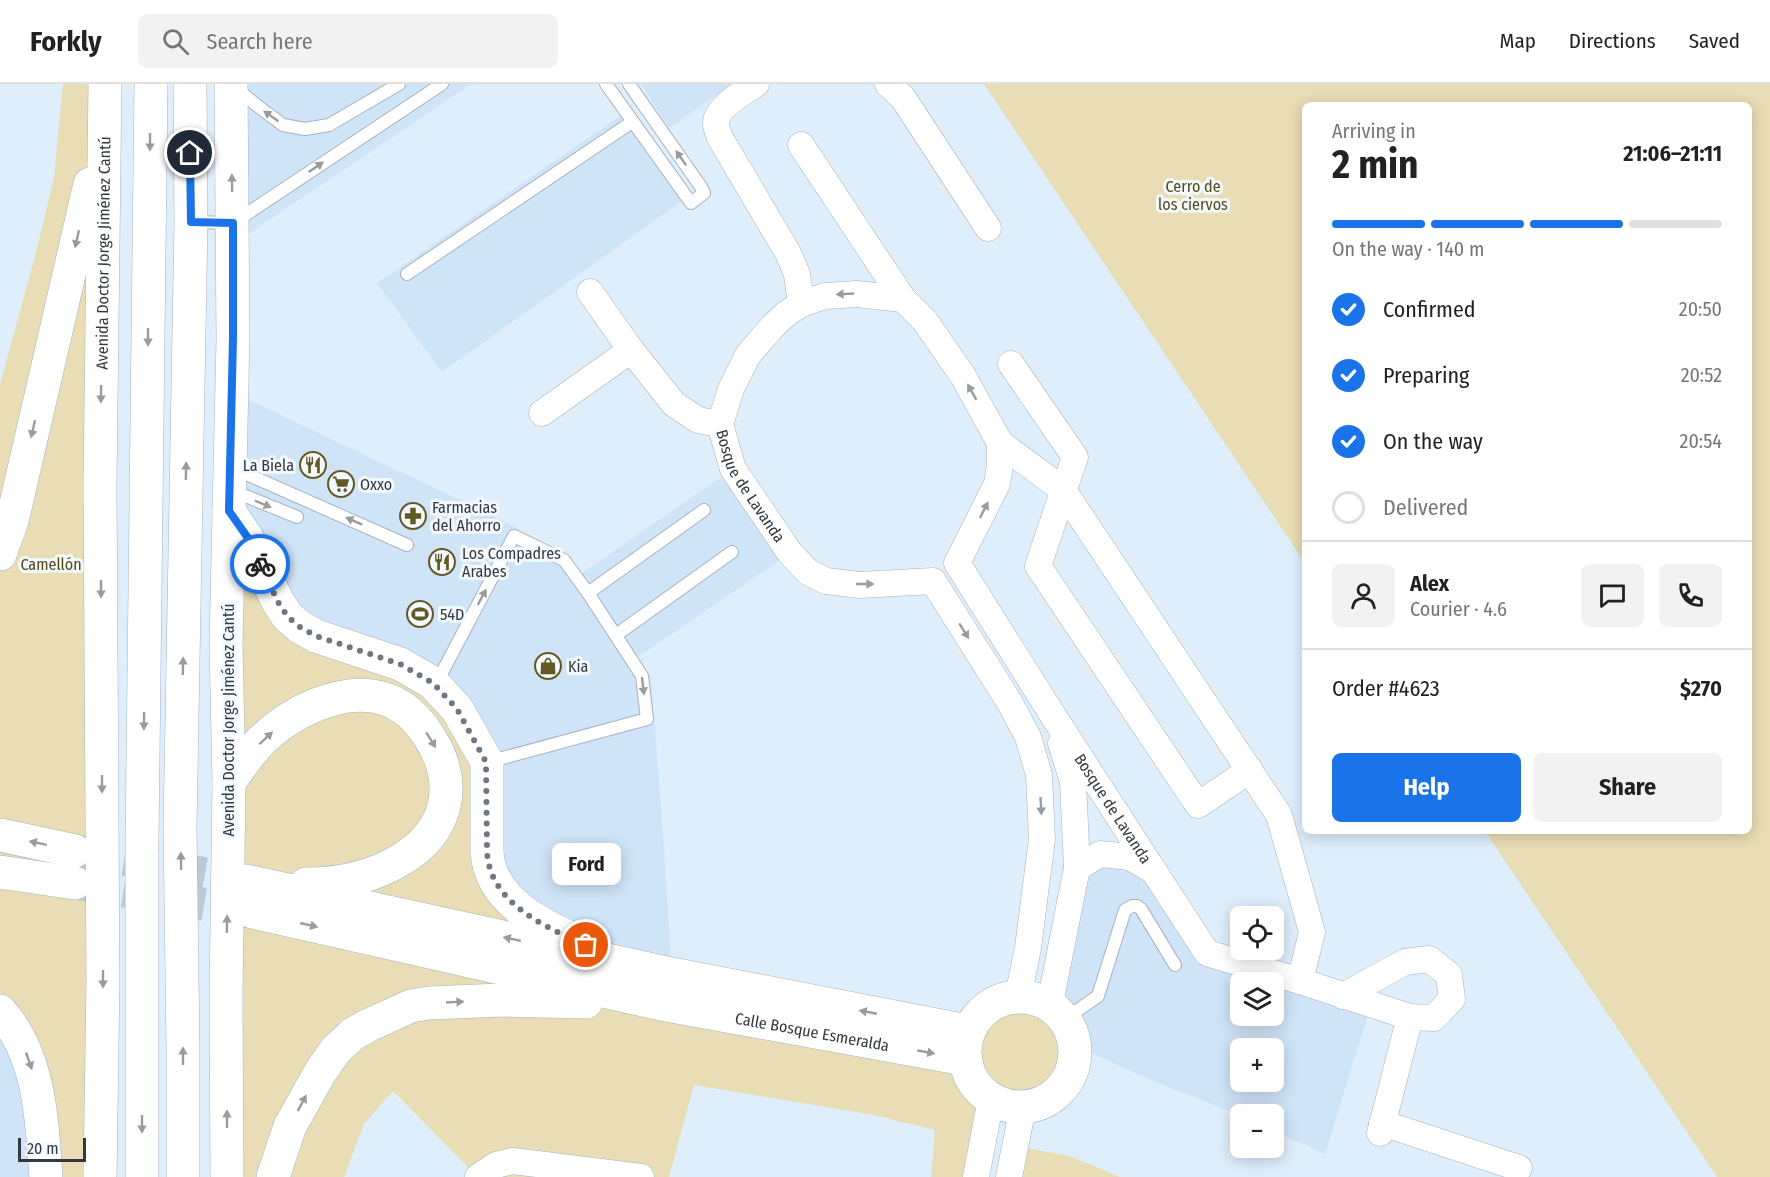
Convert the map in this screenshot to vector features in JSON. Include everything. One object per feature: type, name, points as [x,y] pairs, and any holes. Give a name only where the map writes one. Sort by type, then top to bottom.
[{"type":"main road","name":"Avenida Doctor Jorge Jiménez Cantú","points":[[100,1177],[103,981],[100,485],[105,84]]},
{"type":"main road","points":[[142,1177],[142,843],[151,84]]},
{"type":"main road","points":[[183,1177],[180,828],[191,222],[190,84]]},
{"type":"main road","name":"Avenida Doctor Jorge Jiménez Cantú","points":[[227,1177],[226,996],[229,783],[226,644],[233,338],[231,84]]},
{"type":"main road","points":[[0,554],[12,521],[104,121]]},
{"type":"main road","points":[[230,489],[248,538],[278,602],[288,617],[316,636],[400,664],[435,686],[457,709],[486,762],[488,861],[493,877],[502,892],[531,917],[567,937],[605,953],[667,989]]},
{"type":"main road","points":[[101,701],[147,491]]},
{"type":"main road","points":[[229,783],[263,740],[278,727],[307,709],[339,697],[367,695],[402,707],[429,735],[445,768],[444,809],[427,839],[390,867],[355,880],[251,892],[667,989]]},
{"type":"main road","points":[[0,835],[75,851]]},
{"type":"main road","points":[[0,872],[75,883]]},
{"type":"main road","points":[[273,1177],[290,1126],[321,1071],[353,1034],[369,1025],[411,1006],[429,1003],[667,989]]},
{"type":"main road","name":"Calle Bosque Esmeralda","points":[[667,989],[966,1045]]},
{"type":"main road","points":[[1018,996],[1057,1012],[1070,1028],[1075,1046],[1074,1064],[1067,1081],[1055,1094],[1040,1103],[1023,1107],[1006,1106],[988,1114],[978,1089],[969,1075],[966,1045],[983,1009],[1000,999],[1018,996]]},
{"type":"main road","points":[[0,1011],[19,1038],[33,1072],[46,1177]]},
{"type":"street","points":[[756,84],[724,106],[717,116],[716,124],[720,138],[788,253],[797,274],[801,304]]},
{"type":"street","points":[[888,84],[903,98],[988,228]]},
{"type":"street","points":[[801,145],[903,299],[925,321],[963,376],[1000,443],[1063,490],[1279,815],[1312,932],[1300,981]]},
{"type":"street","points":[[590,292],[674,404],[698,420],[720,424]]},
{"type":"street","name":"Bosque de Lavanda","points":[[903,299],[857,294],[825,296],[801,304],[786,314],[748,355],[731,389],[720,424],[733,469],[790,554],[808,572],[826,580],[860,585],[933,581],[1010,703],[1028,737],[1039,775],[1042,839],[1028,948],[1018,996]]},
{"type":"street","points":[[542,413],[632,350]]},
{"type":"street","points":[[1011,364],[1075,457],[1038,566],[1198,805],[1250,770]]},
{"type":"street","name":"Bosque de Lavanda","points":[[1000,443],[997,484],[957,562],[1052,714],[1207,953],[1300,981],[1343,996],[1410,1017],[1434,1018],[1452,999],[1449,975],[1429,959],[1406,962],[1343,996]]},
{"type":"street","points":[[947,604],[972,587]]},
{"type":"street","name":"Bosque de Lavanda","points":[[1052,714],[1073,782],[1076,875],[1059,954],[1057,1012]]},
{"type":"street","name":"Bosque de Lavanda","points":[[1076,875],[1100,854],[1130,857],[1156,872]]},
{"type":"street","points":[[1410,1017],[1381,1128],[1519,1168]]},
{"type":"street","points":[[1009,1177],[1023,1107]]},
{"type":"street","points":[[976,1177],[988,1114]]},
{"type":"street","points":[[982,1177],[986,1174],[991,1151],[988,1114]]},
{"type":"street","points":[[1015,1146],[1021,1158],[1017,1177]]},
{"type":"street","points":[[478,1177],[496,1165],[513,1161],[642,1177]]},
{"type":"lane","points":[[231,84],[283,124],[305,129],[329,125],[399,84]]},
{"type":"lane","points":[[191,222],[233,223],[442,84]]},
{"type":"lane","points":[[606,84],[691,203],[704,193],[629,84]]},
{"type":"lane","points":[[407,274],[632,122]]},
{"type":"lane","points":[[230,489],[297,517]]},
{"type":"lane","points":[[230,489],[407,545]]},
{"type":"lane","points":[[588,593],[704,510]]},
{"type":"lane","points":[[435,686],[514,536],[564,560],[642,676],[647,718],[486,762]]},
{"type":"lane","points":[[616,635],[732,552]]},
{"type":"lane","points":[[1057,1012],[1098,996],[1125,910],[1128,908],[1137,906],[1141,909],[1175,965]]},
{"type":"lane","points":[[86,1177],[101,1136]]},
{"type":"shaded area","points":[[245,84],[471,84],[247,235]]},
{"type":"shaded area","points":[[641,84],[733,84],[669,128]]},
{"type":"shaded area","points":[[626,112],[686,198],[442,372],[377,283]]},
{"type":"shaded area","points":[[232,392],[506,522],[572,559],[581,574],[733,469],[790,553],[638,657],[651,677],[672,974],[531,917],[316,636],[247,539]]},
{"type":"shaded area","points":[[1130,857],[1207,953],[1267,972],[1230,972],[1230,1026],[1284,1026],[1284,977],[1371,1005],[1325,1154],[1284,1136],[1284,1104],[1230,1104],[1230,1112],[1075,1046],[1070,1028],[1050,1003],[1077,868]]},
{"type":"shaded area","points":[[0,1011],[46,1177],[0,1177]]},
{"type":"green space","name":"Camellón","points":[[63,84],[105,84],[102,856],[76,851],[75,883],[102,891],[100,1177],[46,1177],[0,1011],[0,384],[54,177]]},
{"type":"green space","name":"Cerro de los ciervos","points":[[984,84],[1770,84],[1770,1177],[1717,1177],[1487,834],[1752,834],[1752,102],[1302,102],[1302,559]]},
{"type":"green space","points":[[229,511],[278,602],[400,664],[473,734],[487,852],[567,937],[967,1031],[983,1009],[999,999],[1018,997],[1044,1001],[1057,1010],[1064,1019],[1071,1033],[1074,1047],[1069,1075],[1061,1088],[1038,1104],[1022,1107],[1014,1107],[992,1099],[976,1177],[931,1177],[935,1130],[874,1115],[694,1085],[669,1177],[478,1177],[393,1091],[364,1124],[344,1177],[227,1177],[227,934],[252,912],[228,862]]},
{"type":"green space","points":[[1015,1146],[1070,1156],[1120,1177],[1017,1177]]},
{"type":"tunnel","points":[[76,851],[246,881]]},
{"type":"tunnel","points":[[75,883],[252,912]]},
{"type":"way so far","points":[[260,564],[278,602],[288,617],[300,627],[316,636],[400,664],[433,683],[457,709],[473,734],[486,762],[487,852],[493,877],[502,892],[531,917],[586,945]]},
{"type":"place","name":"La Biela","points":[[313,465]]},
{"type":"place","name":"Oxxo","points":[[341,484]]},
{"type":"place","name":"Farmacias del Ahorro","points":[[413,516]]},
{"type":"place","name":"Los Compadres Arabes","points":[[442,562]]},
{"type":"place","name":"54D","points":[[420,614]]},
{"type":"place","name":"Kia","points":[[548,666]]},
{"type":"place","name":"Ford","points":[[586,945]]},
{"type":"route","points":[[190,153],[191,222],[233,223],[229,511],[248,538],[260,564]]}]
